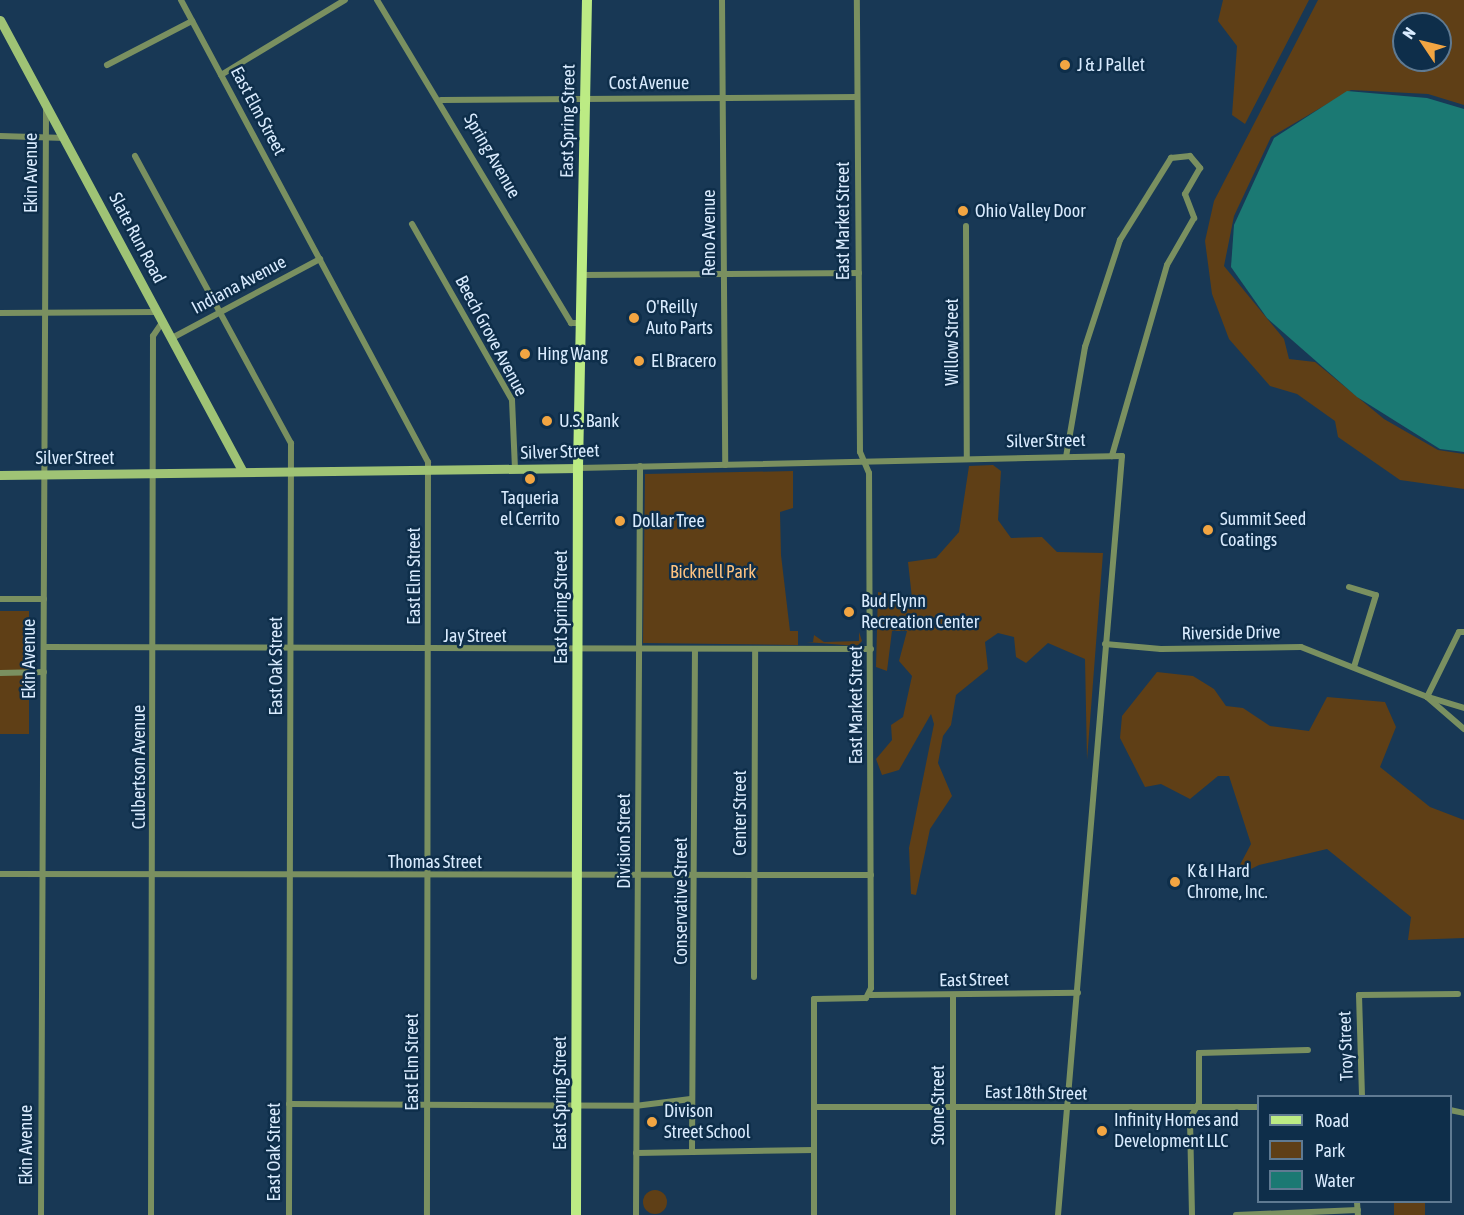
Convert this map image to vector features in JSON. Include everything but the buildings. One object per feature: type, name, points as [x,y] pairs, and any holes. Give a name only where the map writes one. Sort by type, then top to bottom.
[{"type":"main road","name":"East Spring Street","points":[[576,1215],[578,468],[587,0]]},
{"type":"main road","name":"Slate Run Road","points":[[0,20],[243,472]]},
{"type":"main road","name":"Silver Street","points":[[0,475],[578,468]]},
{"type":"street","name":"East Elm Street","points":[[181,0],[320,259],[429,469],[427,1215]]},
{"type":"street","points":[[221,75],[345,0]]},
{"type":"street","name":"Spring Avenue","points":[[376,0],[441,100],[571,323],[581,323]]},
{"type":"street","name":"Reno Avenue","points":[[722,0],[725,465]]},
{"type":"street","name":"East Market Street","points":[[857,0],[859,273],[864,462],[869,473],[870,995]]},
{"type":"street","points":[[107,64],[192,21]]},
{"type":"street","name":"Cost Avenue","points":[[441,100],[857,97]]},
{"type":"street","name":"Ekin Avenue","points":[[41,1215],[46,104]]},
{"type":"street","points":[[0,136],[65,138]]},
{"type":"street","name":"East Oak Street","points":[[135,156],[291,443],[289,1215]]},
{"type":"street","points":[[1066,457],[1085,347],[1120,240],[1171,158],[1190,156],[1200,168],[1185,194],[1194,218],[1167,265],[1112,456]]},
{"type":"street","name":"Beech Grove Avenue","points":[[412,224],[512,400],[515,470]]},
{"type":"street","name":"Willow Street","points":[[966,226],[968,459]]},
{"type":"street","name":"Indiana Avenue","points":[[172,338],[320,259]]},
{"type":"street","points":[[582,275],[859,273]]},
{"type":"street","points":[[0,313],[158,312]]},
{"type":"street","name":"Culbertson Avenue","points":[[151,1215],[154,876],[153,336],[163,321]]},
{"type":"street","name":"Silver Street","points":[[578,468],[1122,456],[1105,644]]},
{"type":"street","name":"Division Street","points":[[636,1215],[640,466]]},
{"type":"street","points":[[1349,587],[1376,595],[1354,667]]},
{"type":"street","points":[[0,599],[44,599]]},
{"type":"street","points":[[1427,697],[1459,632],[1464,632]]},
{"type":"street","points":[[1058,1215],[1105,644]]},
{"type":"street","name":"Riverside Drive","points":[[1105,644],[1161,649],[1301,647],[1427,697]]},
{"type":"street","name":"Jay Street","points":[[44,647],[291,651],[871,649]]},
{"type":"street","name":"Conservative Street","points":[[692,1151],[696,876],[695,650]]},
{"type":"street","name":"Center Street","points":[[754,976],[755,650]]},
{"type":"street","points":[[0,673],[44,672]]},
{"type":"street","points":[[1427,697],[1464,708]]},
{"type":"street","points":[[1427,697],[1464,729]]},
{"type":"street","name":"Thomas Street","points":[[0,874],[577,878],[871,876]]},
{"type":"street","name":"East Street","points":[[870,995],[1078,993]]},
{"type":"street","name":"Troy Street","points":[[1362,1095],[1359,995],[1458,994]]},
{"type":"street","points":[[814,1215],[814,999],[870,995]]},
{"type":"street","name":"Stone Street","points":[[953,996],[953,1215]]},
{"type":"street","points":[[1192,1215],[1190,1119],[1196,1108],[1203,1050],[1308,1050]]},
{"type":"street","points":[[289,1104],[635,1106],[691,1099]]},
{"type":"street","name":"East 18th Street","points":[[814,1107],[1067,1110],[1257,1107]]},
{"type":"street","points":[[636,1153],[814,1150]]},
{"type":"street","points":[[1236,1215],[1358,1212]]},
{"type":"green space","points":[[1223,0],[1309,0],[1245,124],[1232,115],[1237,46],[1218,21]]},
{"type":"green space","points":[[1318,0],[1464,0],[1464,105],[1428,94],[1351,90],[1271,137],[1234,216],[1224,266],[1284,339],[1289,359],[1315,362],[1384,419],[1438,450],[1464,454],[1464,489],[1400,480],[1338,437],[1335,421],[1297,394],[1270,386],[1229,339],[1212,294],[1205,241],[1214,201]]},
{"type":"green space","points":[[993,465],[1001,471],[998,520],[1011,538],[1042,537],[1057,552],[1103,553],[1087,760],[1085,659],[1048,643],[1026,663],[1016,657],[1014,637],[998,633],[985,642],[988,669],[956,695],[951,725],[943,736],[938,763],[952,796],[930,829],[916,895],[911,894],[909,848],[934,724],[931,714],[899,770],[882,775],[876,759],[892,740],[891,725],[903,717],[912,676],[899,661],[907,631],[892,631],[887,671],[876,667],[878,592],[912,598],[908,562],[936,558],[959,532],[969,466]]},
{"type":"green space","name":"Bicknell Park","points":[[793,471],[793,508],[780,512],[781,555],[790,631],[798,631],[798,645],[643,643],[645,474]]},
{"type":"green space","points":[[0,611],[29,611],[29,734],[0,734]]},
{"type":"green space","points":[[859,632],[862,641],[857,646],[806,642],[813,642],[814,635],[824,642],[859,641]]},
{"type":"green space","points":[[1157,672],[1193,676],[1214,689],[1226,706],[1243,708],[1270,726],[1309,731],[1327,697],[1385,702],[1396,727],[1380,767],[1430,807],[1464,820],[1464,938],[1408,940],[1411,917],[1327,849],[1259,865],[1233,878],[1251,844],[1229,776],[1218,776],[1190,799],[1161,784],[1145,787],[1120,738],[1122,716]]},
{"type":"green space","points":[[655,1190],[663,1194],[667,1202],[663,1210],[655,1214],[647,1210],[643,1202],[647,1194]]},
{"type":"green space","points":[[1394,1203],[1425,1203],[1425,1215],[1394,1215]]},
{"type":"water","points":[[1347,91],[1427,98],[1464,109],[1464,452],[1440,449],[1357,397],[1267,318],[1231,267],[1234,225],[1274,138]]},
{"type":"place","name":"J & J Pallet","points":[[1065,65]]},
{"type":"place","name":"Ohio Valley Door","points":[[963,211]]},
{"type":"place","name":"O'Reilly Auto Parts","points":[[634,318]]},
{"type":"place","name":"Hing Wang","points":[[525,354]]},
{"type":"place","name":"El Bracero","points":[[639,361]]},
{"type":"place","name":"U.S. Bank","points":[[547,421]]},
{"type":"place","name":"Taqueria el Cerrito","points":[[530,479]]},
{"type":"place","name":"Dollar Tree","points":[[620,521]]},
{"type":"place","name":"Summit Seed Coatings","points":[[1208,530]]},
{"type":"place","name":"Bud Flynn Recreation Center","points":[[849,612]]},
{"type":"place","name":"K & I Hard Chrome, Inc.","points":[[1175,882]]},
{"type":"place","name":"Divison Street School","points":[[652,1122]]},
{"type":"place","name":"Infinity Homes and Development LLC","points":[[1102,1131]]}]
